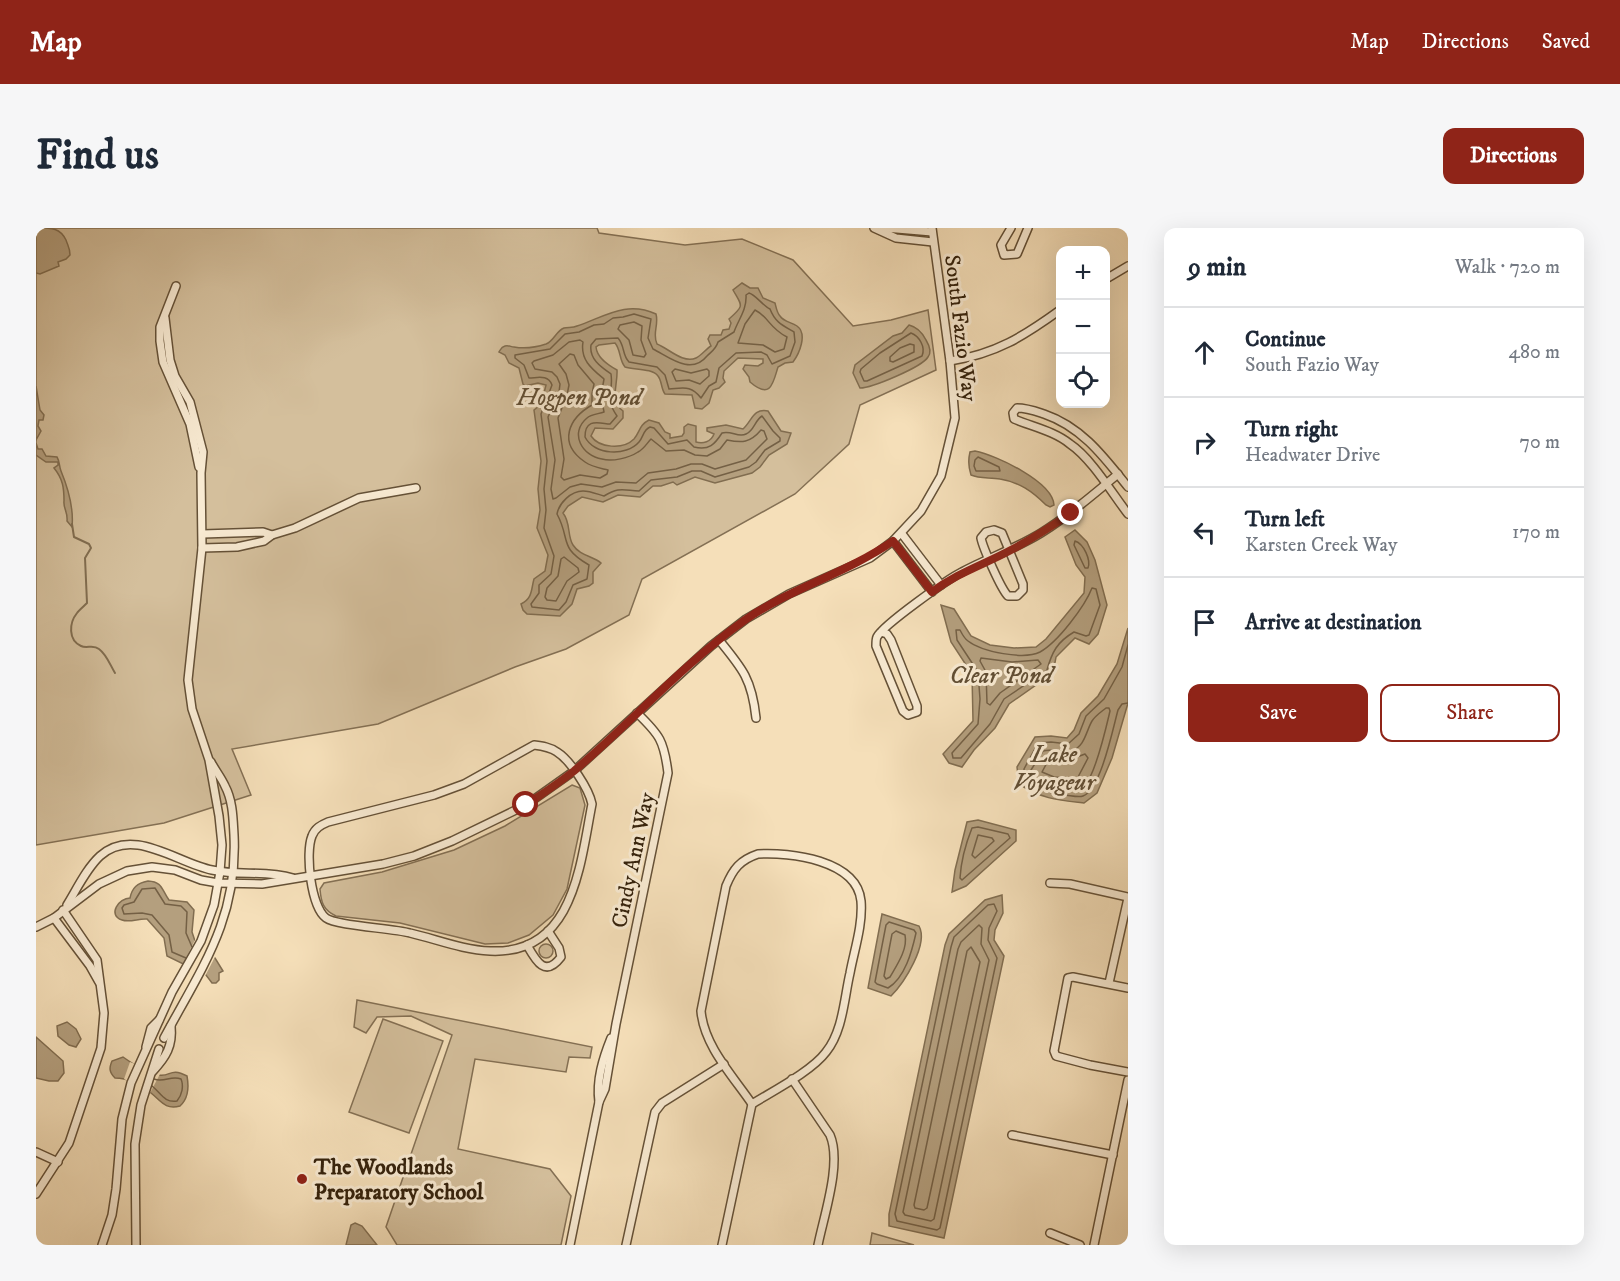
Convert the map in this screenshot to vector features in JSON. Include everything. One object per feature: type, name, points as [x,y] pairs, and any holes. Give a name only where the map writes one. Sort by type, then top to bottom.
[{"type":"street","points":[[874,228],[896,238],[933,242]]},
{"type":"street","points":[[885,228],[932,230]]},
{"type":"street","points":[[1011,228],[1001,245],[1004,255],[1017,254],[1028,228]]},
{"type":"street","name":"South Fazio Way","points":[[63,910],[99,884],[127,871],[152,867],[175,870],[201,880],[218,883],[279,883],[294,878],[394,861],[452,841],[526,805],[574,771],[719,640],[746,619],[789,594],[870,558],[902,534],[921,511],[941,476],[955,418],[950,360],[932,230]]},
{"type":"street","points":[[1110,277],[1128,266]]},
{"type":"street","points":[[102,1245],[112,1215],[122,1119],[131,1083],[146,1049],[150,1028],[159,1020],[201,941],[214,904],[220,872],[222,845],[209,760],[192,709],[188,680],[202,548],[203,452],[190,402],[175,376],[170,360],[165,318],[176,286]]},
{"type":"street","points":[[950,360],[970,358],[1000,348],[1026,335],[1056,313]]},
{"type":"street","points":[[1128,487],[1101,452],[1056,418],[1025,408],[1017,408],[1013,413],[1014,419],[1049,432],[1071,444],[1106,484],[1128,514]]},
{"type":"street","points":[[881,632],[887,634],[891,640],[917,706],[917,712],[908,715],[903,711],[876,645],[876,638],[881,632],[941,585],[1009,551],[1071,513],[1118,474]]},
{"type":"street","points":[[202,548],[240,547],[264,541],[272,535],[295,528],[359,498],[416,488]]},
{"type":"street","points":[[994,530],[1002,533],[1009,551],[1023,584],[1023,590],[1017,596],[1008,597],[982,547],[981,538],[986,532],[994,530]]},
{"type":"street","points":[[202,534],[263,532],[272,535]]},
{"type":"street","points":[[902,534],[941,585]]},
{"type":"street","points":[[893,541],[932,592]]},
{"type":"street","points":[[719,640],[744,671],[754,696],[756,718]]},
{"type":"street","name":"Cindy Ann Way","points":[[570,1245],[599,1102],[597,1089],[602,1062],[616,1024],[668,773],[665,749],[656,730],[637,713]]},
{"type":"street","points":[[534,745],[547,747],[560,753],[590,793],[592,804],[570,900],[548,931],[527,945],[507,951],[476,950],[408,932],[339,923],[327,919],[318,910],[314,900],[311,876],[309,848],[312,835],[319,826],[434,795],[464,784],[534,745]]},
{"type":"street","points":[[164,1038],[213,949],[222,926],[234,872],[233,812],[226,787],[209,760]]},
{"type":"street","name":"South Fazio Way","points":[[63,910],[100,855],[115,846],[131,844],[154,849],[220,872],[276,873],[294,878]]},
{"type":"street","points":[[723,1245],[752,1104],[818,1060],[835,1038],[861,912],[858,890],[853,880],[828,864],[767,853],[748,857],[732,871],[726,886],[701,1011],[702,1023],[707,1037],[752,1104]]},
{"type":"street","points":[[1050,883],[1070,884],[1128,898],[1109,983]]},
{"type":"street","points":[[36,927],[54,918],[63,910],[97,960],[104,1013],[100,1048],[69,1143],[36,1194]]},
{"type":"street","points":[[54,918],[86,959],[101,987]]},
{"type":"street","points":[[527,945],[537,963],[546,967],[555,965],[561,957],[559,948],[548,931]]},
{"type":"street","points":[[1128,988],[1073,977],[1068,978],[1054,1051],[1056,1056],[1128,1072]]},
{"type":"street","points":[[159,1020],[171,1026]]},
{"type":"street","points":[[136,1245],[135,1144],[138,1122],[145,1090],[153,1071],[170,1047],[171,1026]]},
{"type":"street","points":[[153,1071],[159,1049]]},
{"type":"street","points":[[626,1245],[655,1112],[662,1103],[724,1064]]},
{"type":"street","points":[[792,1079],[830,1135],[834,1145],[833,1171],[818,1245]]},
{"type":"street","points":[[1094,1245],[1128,1080]]},
{"type":"street","points":[[122,1119],[138,1122]]},
{"type":"street","points":[[1012,1135],[1113,1155]]},
{"type":"street","points":[[36,1152],[58,1162]]},
{"type":"street","points":[[1050,1233],[1080,1245]]},
{"type":"shaded area","points":[[36,228],[597,228],[599,233],[685,245],[742,239],[793,260],[853,326],[891,320],[928,310],[936,370],[860,405],[849,444],[795,494],[642,579],[629,615],[566,649],[515,667],[378,724],[232,749],[251,795],[164,823],[36,845]]},
{"type":"shaded area","points":[[572,785],[580,788],[585,805],[567,889],[553,915],[529,935],[508,943],[485,944],[400,923],[336,916],[324,905],[320,889],[324,883],[382,872],[454,850],[505,826]]},
{"type":"shaded area","points":[[543,944],[549,944],[553,951],[549,958],[543,958],[539,954],[539,948]]},
{"type":"shaded area","points":[[357,1000],[592,1047],[590,1058],[569,1057],[566,1072],[475,1059],[458,1149],[550,1169],[571,1196],[561,1245],[397,1245],[386,1227],[452,1035],[411,1016],[377,1017],[366,1033],[354,1027]]},
{"type":"shaded area","points":[[383,1019],[443,1041],[409,1133],[349,1112]]},
{"type":"shaded area","points":[[872,1233],[914,1245],[870,1245]]},
{"type":"water","points":[[36,228],[58,231],[64,236],[70,253],[66,259],[58,262],[59,266],[40,274],[36,273]]},
{"type":"water","name":"Hogpen Pond","points":[[742,283],[750,288],[758,288],[763,298],[775,303],[777,312],[782,318],[797,326],[802,334],[800,349],[793,362],[778,367],[770,387],[763,390],[757,387],[750,382],[743,369],[745,365],[758,366],[763,363],[763,359],[738,358],[724,371],[725,382],[713,390],[709,403],[702,409],[695,408],[692,395],[665,394],[655,373],[625,367],[615,343],[599,345],[596,347],[601,358],[617,370],[615,398],[623,411],[623,418],[613,429],[595,428],[591,436],[605,445],[624,445],[634,439],[641,426],[649,420],[659,423],[665,432],[670,434],[670,438],[682,436],[684,427],[688,424],[696,426],[696,442],[704,442],[709,441],[714,434],[707,431],[707,428],[726,425],[743,429],[756,413],[768,411],[781,431],[791,433],[787,444],[769,455],[752,473],[715,483],[695,477],[677,485],[673,482],[653,486],[640,497],[618,495],[603,502],[582,497],[568,506],[563,513],[573,545],[579,551],[601,563],[593,572],[593,583],[577,589],[572,604],[560,616],[527,614],[521,604],[530,596],[534,579],[545,571],[548,555],[537,528],[540,510],[538,489],[541,461],[534,410],[539,406],[537,400],[544,393],[546,385],[538,383],[525,386],[519,368],[509,363],[505,355],[499,352],[506,346],[527,348],[549,343],[564,328],[575,327],[615,311],[635,309],[656,314],[657,344],[686,359],[696,358],[711,346],[708,339],[710,335],[721,335],[723,330],[729,329],[731,323],[729,319],[740,308],[733,290]]},
{"type":"water","points":[[909,325],[921,332],[924,337],[930,349],[928,357],[917,366],[896,376],[875,385],[860,388],[853,373],[855,365],[893,336],[902,333]]},
{"type":"water","points":[[36,386],[40,410],[44,415],[43,420],[39,420],[38,426],[41,431],[36,440]]},
{"type":"water","points":[[36,443],[38,449],[42,449],[46,456],[58,459],[70,498],[72,527],[67,521],[64,492],[54,468],[58,462],[46,462],[36,455]]},
{"type":"water","points":[[975,451],[1009,464],[1034,479],[1051,496],[1054,505],[1050,507],[1046,505],[1030,491],[1013,482],[971,475],[969,455],[970,452]]},
{"type":"water","name":"Clear Pond","points":[[1075,530],[1087,542],[1095,560],[1107,605],[1098,634],[1089,644],[1075,638],[1056,657],[1053,673],[1009,704],[995,728],[974,750],[962,767],[949,763],[943,754],[973,721],[972,674],[951,642],[941,605],[954,609],[971,636],[990,645],[1014,648],[1036,647],[1046,639],[1084,593],[1085,577],[1076,565],[1065,537]]},
{"type":"water","name":"Lake Voyageur","points":[[1128,628],[1128,703],[1112,758],[1097,793],[1084,803],[1074,802],[1043,796],[1019,784],[1017,767],[1035,737],[1067,738],[1074,730],[1081,713],[1098,696],[1117,664]]},
{"type":"water","points":[[978,820],[1016,830],[1016,841],[966,886],[952,892],[967,822]]},
{"type":"water","points":[[148,881],[159,885],[169,900],[187,902],[194,910],[192,932],[195,941],[215,958],[223,971],[219,973],[219,980],[216,983],[212,983],[206,975],[167,956],[164,938],[147,919],[125,921],[115,914],[116,907],[122,901],[130,898],[132,891],[138,885]]},
{"type":"water","points":[[1002,895],[1003,913],[995,930],[994,940],[1004,956],[944,1238],[889,1226],[889,1214],[945,945],[949,934],[985,900]]},
{"type":"water","points":[[882,914],[919,926],[921,934],[921,943],[914,963],[891,996],[868,988]]},
{"type":"water","points":[[67,1022],[76,1029],[81,1039],[76,1047],[69,1045],[58,1036],[57,1026]]},
{"type":"water","points":[[36,1037],[63,1061],[64,1073],[58,1081],[36,1078]]},
{"type":"water","points":[[123,1057],[154,1074],[177,1072],[187,1076],[188,1092],[183,1103],[175,1107],[167,1106],[138,1084],[115,1078],[111,1072],[111,1063]]},
{"type":"water","points":[[355,1223],[362,1226],[377,1245],[346,1245],[351,1225]]},
{"type":"pier","points":[[196,938],[216,955],[204,978],[182,966]]},
{"type":"pier","points":[[130,1062],[160,1074],[150,1093],[124,1079]]},
{"type":"waterway","points":[[72,524],[74,537],[89,544],[91,548],[85,558],[87,603],[74,617],[71,626],[72,636],[81,646],[94,647],[102,651],[115,673]]},
{"type":"place","name":"The Woodlands Preparatory School","points":[[302,1179]]},
{"type":"route","points":[[526,805],[574,771],[711,646],[746,619],[789,594],[870,558],[893,541],[932,592],[961,573],[1041,533],[1071,513]]}]
